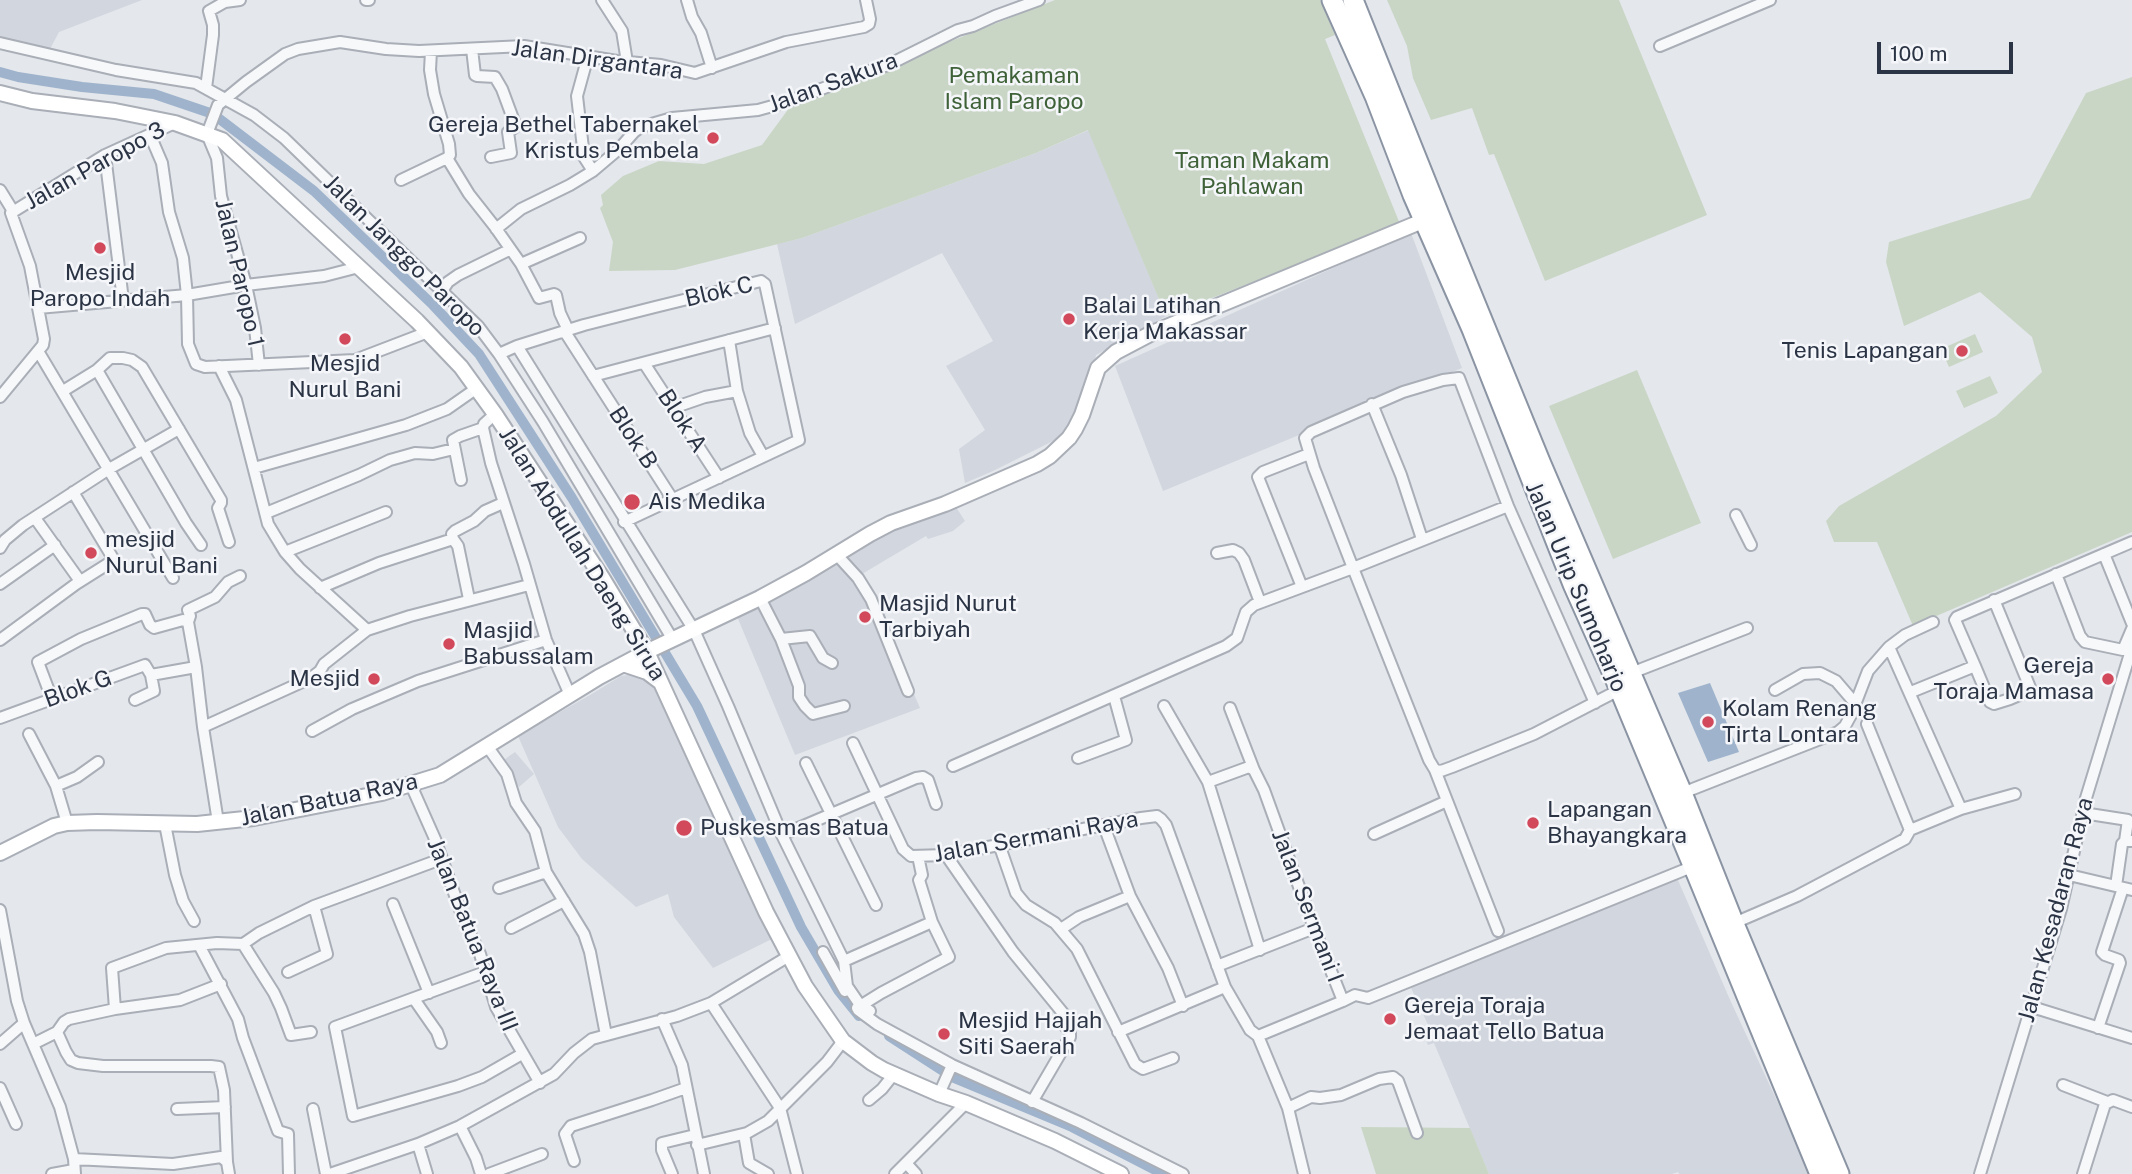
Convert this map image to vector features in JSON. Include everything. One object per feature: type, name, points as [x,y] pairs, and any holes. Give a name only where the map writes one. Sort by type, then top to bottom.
[{"type":"highway","name":"Jalan Urip Sumoharjo","points":[[1332,0],[1375,96],[1413,195],[1481,334]]},
{"type":"highway","name":"Jalan Urip Sumoharjo","points":[[1353,0],[1481,334],[1622,680],[1674,797],[1793,1085],[1839,1174]]},
{"type":"highway","name":"Jalan Urip Sumoharjo","points":[[1674,797],[1693,866],[1727,926]]},
{"type":"highway","name":"Jalan Urip Sumoharjo","points":[[1793,1085],[1819,1174]]},
{"type":"main road","name":"Jalan Abdullah Daeng Sirua","points":[[0,93],[32,101],[115,111],[175,123],[226,143],[428,331],[477,388],[649,650],[729,833],[789,956],[804,986],[843,1041],[872,1063],[894,1074],[1055,1141],[1121,1174]]},
{"type":"main road","name":"Jalan Batua Raya","points":[[0,853],[54,826],[67,823],[197,824],[254,818],[365,797],[440,775],[623,664],[760,598],[891,523],[945,504],[1050,456],[1075,429],[1083,415],[1098,368],[1116,352],[1163,328],[1425,220]]},
{"type":"main road","points":[[623,664],[647,672],[663,685]]},
{"type":"street","points":[[206,88],[214,35],[209,11],[225,2],[240,0]]},
{"type":"street","points":[[602,0],[622,31],[627,61]]},
{"type":"street","points":[[687,0],[712,68]]},
{"type":"street","name":"Jalan Dirgantara","points":[[219,106],[271,63],[298,49],[340,42],[386,49],[430,51],[524,46],[661,65],[695,73],[786,42],[864,27],[869,24],[870,19],[866,0]]},
{"type":"street","name":"Jalan Sakura","points":[[496,229],[521,209],[593,171],[634,132],[657,121],[707,113],[712,115],[758,110],[787,102],[888,65],[958,30],[1039,0]]},
{"type":"street","points":[[1660,46],[1770,0]]},
{"type":"street","name":"Jalan Janggo Paropo","points":[[0,43],[116,71],[195,83],[206,88],[219,106],[254,115],[284,138],[478,326],[499,354],[574,472],[671,640]]},
{"type":"street","points":[[472,49],[475,75],[495,78],[515,124],[508,132],[511,153],[491,157]]},
{"type":"street","points":[[401,180],[450,155],[434,94],[430,51]]},
{"type":"street","points":[[588,56],[577,96],[584,157],[593,171]]},
{"type":"street","points":[[207,134],[219,106]]},
{"type":"street","name":"Jalan Paropo 3","points":[[38,351],[44,339],[30,266],[11,215],[13,211],[105,155],[175,123]]},
{"type":"street","name":"Jalan Paropo 1","points":[[207,134],[217,158],[221,196],[246,285],[255,328],[258,365],[355,359],[428,331]]},
{"type":"street","points":[[150,135],[164,172],[169,212],[183,258],[187,332],[194,361],[201,367],[258,365]]},
{"type":"street","points":[[105,155],[123,300]]},
{"type":"street","points":[[447,158],[469,194],[521,264],[580,238]]},
{"type":"street","points":[[0,190],[13,211]]},
{"type":"street","points":[[442,290],[458,275],[509,250]]},
{"type":"street","name":"Blok B","points":[[521,264],[539,298],[556,295],[567,331],[673,500]]},
{"type":"street","points":[[38,308],[187,295],[324,276],[359,267]]},
{"type":"street","name":"Blok C","points":[[517,346],[654,307],[761,281],[765,284],[799,440]]},
{"type":"street","name":"Blok B","points":[[593,376],[775,328]]},
{"type":"street","points":[[729,340],[737,391],[750,433],[763,456]]},
{"type":"street","points":[[499,354],[517,346],[624,522],[694,630],[782,835],[842,958],[847,986],[862,1008]]},
{"type":"street","points":[[0,397],[38,351],[173,578]]},
{"type":"street","points":[[63,391],[97,370],[110,358],[136,362],[148,375],[221,500],[218,508],[229,541]]},
{"type":"street","name":"Blok A","points":[[645,363],[719,478]]},
{"type":"street","points":[[219,366],[236,400],[268,524],[285,552],[367,630]]},
{"type":"street","points":[[97,370],[201,545]]},
{"type":"street","points":[[1498,931],[1309,454],[1305,438],[1307,434],[1372,404],[1429,384],[1459,378],[1508,506],[1595,703]]},
{"type":"street","points":[[254,468],[406,425],[447,409],[477,388]]},
{"type":"street","points":[[673,408],[705,397],[737,391]]},
{"type":"street","points":[[1372,404],[1401,475],[1422,539]]},
{"type":"street","points":[[495,414],[483,428],[503,503],[546,640],[570,695]]},
{"type":"street","points":[[461,480],[453,442],[456,438],[483,428]]},
{"type":"street","points":[[0,548],[12,533],[35,517],[108,469],[179,429]]},
{"type":"street","name":"Blok A","points":[[624,522],[799,440]]},
{"type":"street","points":[[266,513],[390,460],[415,453],[433,454],[454,449]]},
{"type":"street","points":[[1302,587],[1258,477],[1263,472],[1309,454]]},
{"type":"street","points":[[0,640],[80,581],[114,560],[74,492]]},
{"type":"street","points":[[469,599],[457,544],[452,534],[485,511],[503,503]]},
{"type":"street","points":[[953,766],[1233,642],[1240,633],[1246,612],[1261,602],[1508,506]]},
{"type":"street","points":[[285,552],[386,512]]},
{"type":"street","points":[[1736,515],[1751,545]]},
{"type":"street","points":[[35,517],[80,581]]},
{"type":"street","points":[[320,588],[379,563],[453,540]]},
{"type":"street","points":[[1994,600],[2031,690],[1994,704],[1990,702],[1955,620],[1957,617],[1994,600],[2132,542]]},
{"type":"street","points":[[0,584],[55,545]]},
{"type":"street","points":[[1217,553],[1233,550],[1238,553],[1244,560],[1261,602]]},
{"type":"street","points":[[837,555],[859,579],[871,599],[908,691]]},
{"type":"street","points":[[2104,555],[2132,623]]},
{"type":"street","points":[[2056,574],[2076,627],[2085,642],[2123,650],[2132,629]]},
{"type":"street","points":[[218,821],[188,610],[215,597],[228,582],[240,576]]},
{"type":"street","points":[[228,582],[233,595]]},
{"type":"street","points":[[203,727],[311,678],[324,664],[367,630],[469,599],[529,585]]},
{"type":"street","points":[[760,598],[781,639],[799,686],[799,697],[810,712],[820,714],[844,706]]},
{"type":"street","points":[[52,699],[38,662],[81,639],[142,614],[145,614],[154,628],[183,620],[188,622]]},
{"type":"street","points":[[1674,797],[1838,732],[1844,726],[1868,671],[1889,647],[1905,635],[1933,622]]},
{"type":"street","points":[[1435,770],[1441,771],[1534,734],[1595,703],[1622,680],[1747,628]]},
{"type":"street","points":[[781,639],[810,636],[825,660],[832,663]]},
{"type":"street","points":[[312,731],[352,709],[407,686],[546,640]]},
{"type":"street","points":[[1889,647],[1961,809]]},
{"type":"street","name":"Jalan Kesadaran Raya","points":[[1980,1174],[2032,1007],[2069,875],[2083,813],[2132,650]]},
{"type":"street","name":"Blok G","points":[[0,718],[145,665],[154,692],[135,700]]},
{"type":"street","points":[[1911,692],[1975,666]]},
{"type":"street","name":"Blok G","points":[[150,675],[196,667]]},
{"type":"street","points":[[1775,690],[1803,674],[1820,673],[1836,681],[1854,702]]},
{"type":"street","points":[[1078,758],[1126,740],[1114,696]]},
{"type":"street","points":[[1164,706],[1208,782],[1260,950]]},
{"type":"street","name":"Jalan Sermani I","points":[[1230,708],[1252,769],[1264,790],[1343,1001],[1258,1036]]},
{"type":"street","points":[[1867,724],[1910,830]]},
{"type":"street","points":[[29,734],[56,786],[67,823]]},
{"type":"street","points":[[853,743],[876,794]]},
{"type":"street","points":[[487,746],[507,774],[516,803],[535,831],[546,872],[584,934],[606,1035]]},
{"type":"street","points":[[56,786],[77,777],[98,762]]},
{"type":"street","points":[[806,763],[876,905]]},
{"type":"street","points":[[1208,782],[1252,769]]},
{"type":"street","points":[[782,835],[876,794],[923,777],[928,780],[936,803]]},
{"type":"street","name":"Jalan Batua Raya III","points":[[411,785],[463,918],[480,954],[496,1007],[540,1083]]},
{"type":"street","name":"Jalan Sermani Raya","points":[[876,794],[904,851],[908,855],[918,856],[1000,847],[1159,817],[1163,821],[1225,987],[1250,1030],[1258,1036],[1288,1108],[1304,1174]]},
{"type":"street","points":[[1727,926],[1797,896],[1889,849],[1905,839],[1910,830],[1961,809],[2015,794]]},
{"type":"street","points":[[1374,835],[1447,802]]},
{"type":"street","points":[[2083,813],[2127,820],[2128,841],[2122,844],[2124,888],[2102,952],[2120,963],[2098,1028]]},
{"type":"street","points":[[165,824],[175,875],[183,901],[194,921]]},
{"type":"street","points":[[1104,826],[1130,896],[1168,968],[1183,1006]]},
{"type":"street","points":[[1000,847],[1016,893],[1027,905],[1061,929],[1077,949],[1133,1061],[1141,1068],[1173,1059]]},
{"type":"street","points":[[946,855],[1013,952],[1068,1018],[1064,1025],[1071,1034],[1070,1037],[1031,1102]]},
{"type":"street","points":[[862,1008],[949,957],[932,922],[919,880],[922,875],[918,856]]},
{"type":"street","points":[[115,1009],[112,968],[166,948],[243,944],[314,906],[441,859]]},
{"type":"street","points":[[1343,1001],[1355,995],[1368,998],[1693,866]]},
{"type":"street","points":[[499,888],[546,872]]},
{"type":"street","points":[[2069,875],[2124,888]]},
{"type":"street","points":[[1061,929],[1090,912],[1130,896]]},
{"type":"street","points":[[511,928],[564,901]]},
{"type":"street","points":[[393,904],[429,993]]},
{"type":"street","points":[[288,972],[327,954],[314,906]]},
{"type":"street","points":[[0,910],[4,960],[24,1023],[60,1107],[75,1168]]},
{"type":"street","points":[[932,922],[842,958],[825,957],[877,1024],[951,1069],[1081,1124],[1183,1174]]},
{"type":"street","points":[[1217,966],[1314,928]]},
{"type":"street","points":[[243,944],[281,1007],[291,1035],[311,1032]]},
{"type":"street","points":[[198,945],[239,1022],[278,1131],[288,1134],[289,1174]]},
{"type":"street","points":[[313,1109],[328,1174],[357,1169],[460,1126],[540,1083],[592,1039],[677,1016],[711,1003],[789,956]]},
{"type":"street","points":[[485,972],[335,1027],[353,1116],[471,1081],[522,1054]]},
{"type":"street","points":[[33,1044],[57,1032],[69,1019],[180,1000],[221,984]]},
{"type":"street","points":[[1118,1032],[1225,987]]},
{"type":"street","points":[[414,999],[437,1032],[441,1043]]},
{"type":"street","points":[[711,1003],[780,1108],[797,1174]]},
{"type":"street","points":[[2032,1007],[2132,1038]]},
{"type":"street","points":[[662,1019],[682,1065],[704,1174]]},
{"type":"street","points":[[0,1044],[24,1023]]},
{"type":"street","points":[[57,1032],[65,1052],[78,1063],[103,1066],[219,1067],[224,1090],[229,1174]]},
{"type":"street","points":[[672,1174],[662,1150],[662,1143],[744,1134],[768,1121],[827,1062],[843,1041]]},
{"type":"street","points":[[940,1091],[951,1069]]},
{"type":"street","points":[[869,1100],[894,1074]]},
{"type":"street","points":[[1288,1108],[1311,1097],[1341,1095],[1379,1079],[1392,1077],[1398,1081],[1418,1133]]},
{"type":"street","points":[[2063,1085],[2107,1102],[2113,1100],[2132,1106]]},
{"type":"street","points":[[0,1088],[16,1124]]},
{"type":"street","points":[[574,1161],[565,1136],[566,1130],[571,1126],[686,1088]]},
{"type":"street","points":[[2083,1174],[2107,1102]]},
{"type":"street","points":[[895,1174],[965,1103]]},
{"type":"street","points":[[177,1109],[225,1107]]},
{"type":"street","points":[[460,1126],[481,1174]]},
{"type":"street","points":[[744,1134],[749,1163],[768,1174]]},
{"type":"street","points":[[418,1144],[427,1174]]},
{"type":"street","points":[[489,1174],[542,1154]]},
{"type":"street","points":[[52,1174],[75,1168],[173,1164],[220,1157],[227,1162]]},
{"type":"street","points":[[906,1163],[916,1174]]},
{"type":"shaded area","points":[[0,0],[142,0],[59,32],[50,49],[0,37]]},
{"type":"shaded area","points":[[1089,130],[1166,316],[1096,355],[1091,380],[1074,420],[1055,440],[965,483],[959,449],[985,430],[946,366],[993,341],[942,253],[795,324],[777,244],[802,238],[1036,153]]},
{"type":"shaded area","points":[[1411,233],[1462,368],[1163,491],[1115,366]]},
{"type":"shaded area","points":[[952,501],[965,521],[953,531],[928,539],[926,536],[862,574],[920,708],[795,755],[736,614],[898,524]]},
{"type":"shaded area","points":[[635,674],[653,682],[776,937],[713,968],[674,917],[668,894],[636,907],[582,859],[558,827],[518,736],[621,676]]},
{"type":"shaded area","points":[[515,752],[534,774],[519,787],[501,762]]},
{"type":"shaded area","points":[[1674,871],[1811,1174],[1489,1174],[1434,1043],[1428,1045],[1422,1032],[1429,1027],[1406,977],[1501,936]]},
{"type":"green space","name":"Pemakaman Islam Paropo","points":[[1055,0],[1320,0],[1335,35],[1325,39],[1400,224],[1166,316],[1088,130],[1036,153],[802,238],[675,270],[609,271],[613,242],[600,208],[603,205],[601,195],[623,176],[659,161],[704,164],[762,145],[792,104]]},
{"type":"green space","points":[[1387,0],[1619,0],[1707,215],[1545,281],[1494,154],[1489,155],[1472,108],[1431,120],[1413,78],[1407,46]]},
{"type":"green space","points":[[2132,77],[2132,532],[1913,626],[1877,542],[1834,542],[1826,521],[1839,506],[1996,416],[2042,372],[2032,337],[1980,292],[1904,326],[1886,262],[1889,242],[2030,198],[2086,93]]},
{"type":"green space","name":"Tenis Lapangan","points":[[1975,334],[1983,352],[1949,367],[1941,349]]},
{"type":"green space","points":[[1637,370],[1701,523],[1613,559],[1549,406]]},
{"type":"green space","name":"Tenis Lapangan","points":[[1990,376],[1998,393],[1964,408],[1956,391]]},
{"type":"green space","points":[[1361,1127],[1470,1128],[1489,1174],[1376,1174]]},
{"type":"water","name":"Kolam Renang Tirta Lontara","points":[[1710,683],[1739,752],[1708,762],[1678,693]]},
{"type":"waterway","points":[[0,72],[82,87],[154,94],[213,114],[314,191],[433,305],[479,354],[572,498],[697,706],[801,927],[838,990],[859,1016]]},
{"type":"waterway","points":[[889,1036],[954,1078],[1072,1127],[1163,1174]]},
{"type":"place","name":"Gereja Bethel Tabernakel Kristus Pembela","points":[[713,138]]},
{"type":"place","name":"Mesjid Paropo Indah","points":[[100,248]]},
{"type":"place","name":"Balai Latihan Kerja Makassar","points":[[1069,319]]},
{"type":"place","name":"Mesjid Nurul Bani","points":[[345,339]]},
{"type":"place","name":"Tenis Lapangan","points":[[1962,351]]},
{"type":"place","name":"Ais Medika","points":[[632,502]]},
{"type":"place","name":"mesjid Nurul Bani","points":[[91,553]]},
{"type":"place","name":"Masjid Nurut Tarbiyah","points":[[865,617]]},
{"type":"place","name":"Masjid Babussalam","points":[[449,644]]},
{"type":"place","name":"Mesjid","points":[[374,679]]},
{"type":"place","name":"Gereja Toraja Mamasa","points":[[2108,679]]},
{"type":"place","name":"Kolam Renang Tirta Lontara","points":[[1708,722]]},
{"type":"place","name":"Lapangan Bhayangkara","points":[[1533,823]]},
{"type":"place","name":"Puskesmas Batua","points":[[684,828]]},
{"type":"place","name":"Gereja Toraja Jemaat Tello Batua","points":[[1390,1019]]},
{"type":"place","name":"Mesjid Hajjah Siti Saerah","points":[[944,1034]]},
{"type":"park label","name":"Taman Makam Pahlawan","points":[[1252,174]]}]
